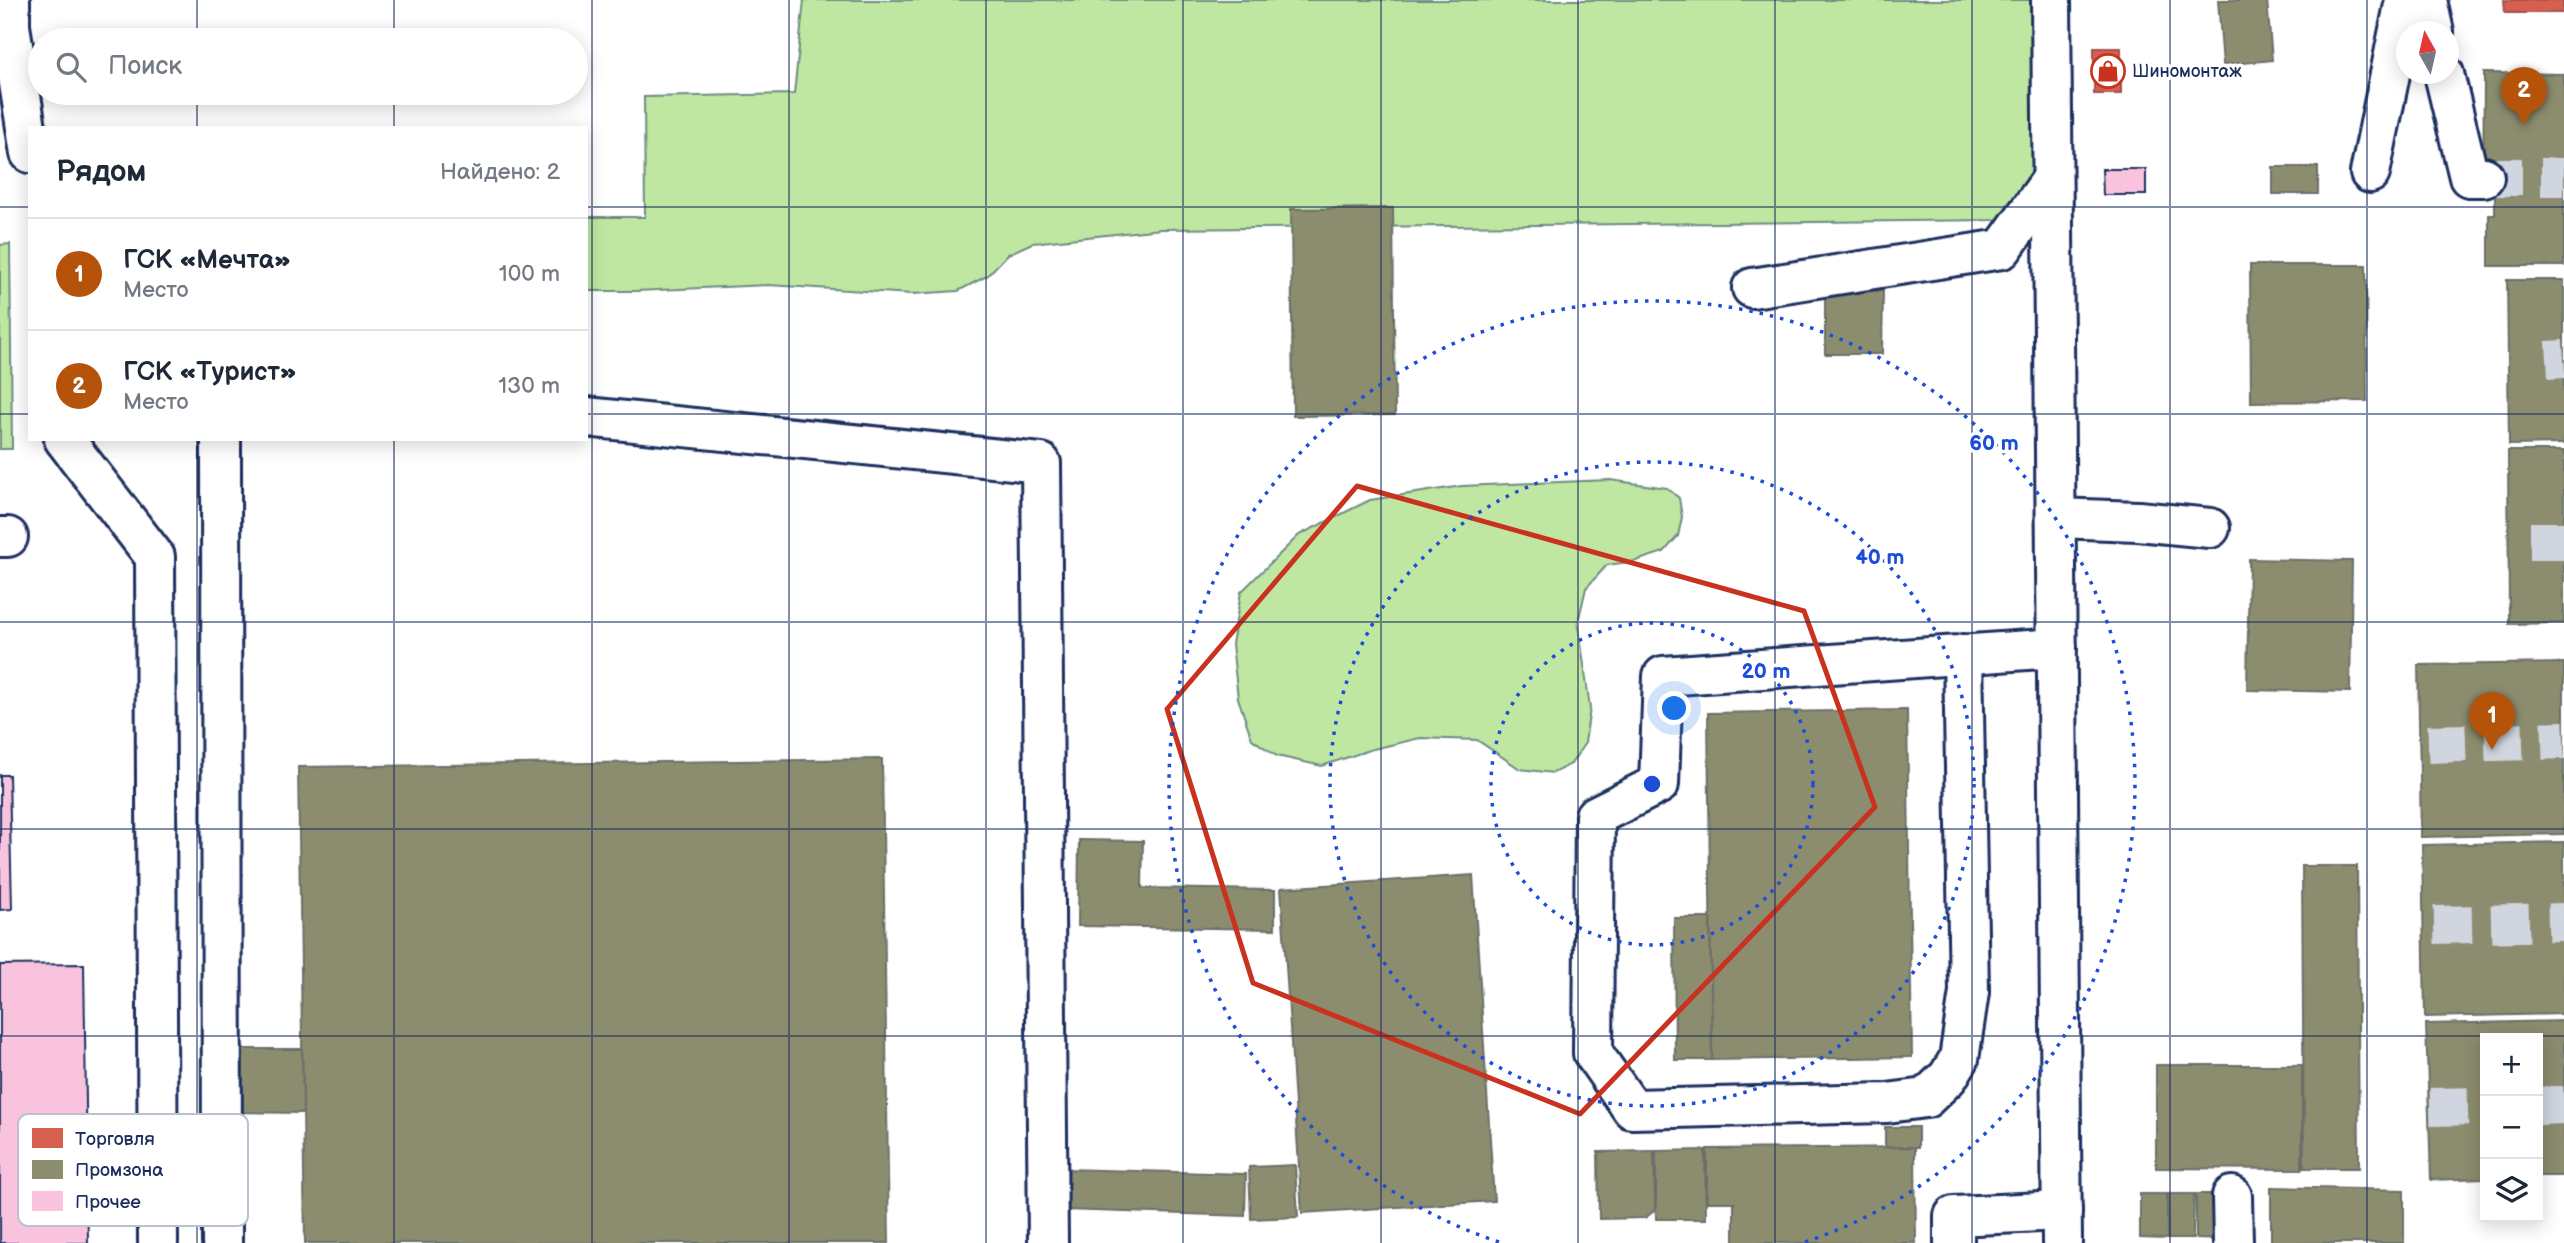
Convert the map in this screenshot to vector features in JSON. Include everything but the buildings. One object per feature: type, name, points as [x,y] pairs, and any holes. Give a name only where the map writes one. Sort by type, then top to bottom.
[{"type":"street","points":[[10,0],[10,26],[28,140]]},
{"type":"street","points":[[1954,1243],[1954,1216],[2062,1227],[2051,0]]},
{"type":"street","points":[[2370,173],[2405,0]]},
{"type":"street","points":[[2427,0],[2432,21]]},
{"type":"street","points":[[2446,84],[2469,177],[2484,177]]},
{"type":"street","points":[[1752,288],[2002,249],[2052,179]]},
{"type":"street","points":[[588,416],[1041,463],[1048,1243]]},
{"type":"street","points":[[66,441],[155,557],[157,1114]]},
{"type":"street","points":[[221,441],[222,1114]]},
{"type":"street","points":[[2056,518],[2138,521],[2210,528]]},
{"type":"street","points":[[1963,654],[1969,992],[1959,1059],[1948,1077],[1926,1097],[1887,1103],[1632,1109],[1593,1053],[1595,816],[1659,784],[1663,676],[1963,654],[2057,648]]},
{"type":"street","points":[[2232,1196],[2233,1243]]},
{"type":"highlighted area","points":[[1357,486],[1804,611],[1875,807],[1580,1114],[1253,983],[1167,709]]},
{"type":"green space","points":[[804,0],[2043,0],[2041,177],[2006,216],[1995,220],[1161,229],[1032,243],[1008,254],[987,276],[958,291],[912,294],[768,285],[588,291],[588,217],[645,217],[644,97],[794,94]]},
{"type":"green space","points":[[10,244],[12,449],[0,449],[0,245]]},
{"type":"green space","points":[[1610,480],[1667,488],[1679,498],[1682,517],[1678,536],[1664,552],[1636,561],[1607,565],[1586,588],[1578,622],[1590,708],[1585,743],[1571,764],[1553,773],[1520,769],[1477,740],[1420,738],[1369,750],[1322,766],[1277,756],[1252,739],[1238,698],[1232,644],[1241,592],[1299,535],[1370,500],[1462,486]]},
{"type":"tunnel","points":[[2484,177],[2564,177]]},
{"type":"tunnel","points":[[2547,360],[2564,359]]},
{"type":"tunnel","points":[[2530,541],[2564,541]]},
{"type":"tunnel","points":[[2428,744],[2564,740]]},
{"type":"tunnel","points":[[2434,925],[2564,922]]},
{"type":"tunnel","points":[[2543,1106],[2564,1105]]},
{"type":"tunnel","points":[[2430,1107],[2480,1106]]},
{"type":"place","name":"Шиномонтаж","points":[[2108,71]]},
{"type":"place","name":"ГСК «Турист»","points":[[2524,125]]},
{"type":"place","name":"ГСК «Мечта»","points":[[2492,750]]}]
